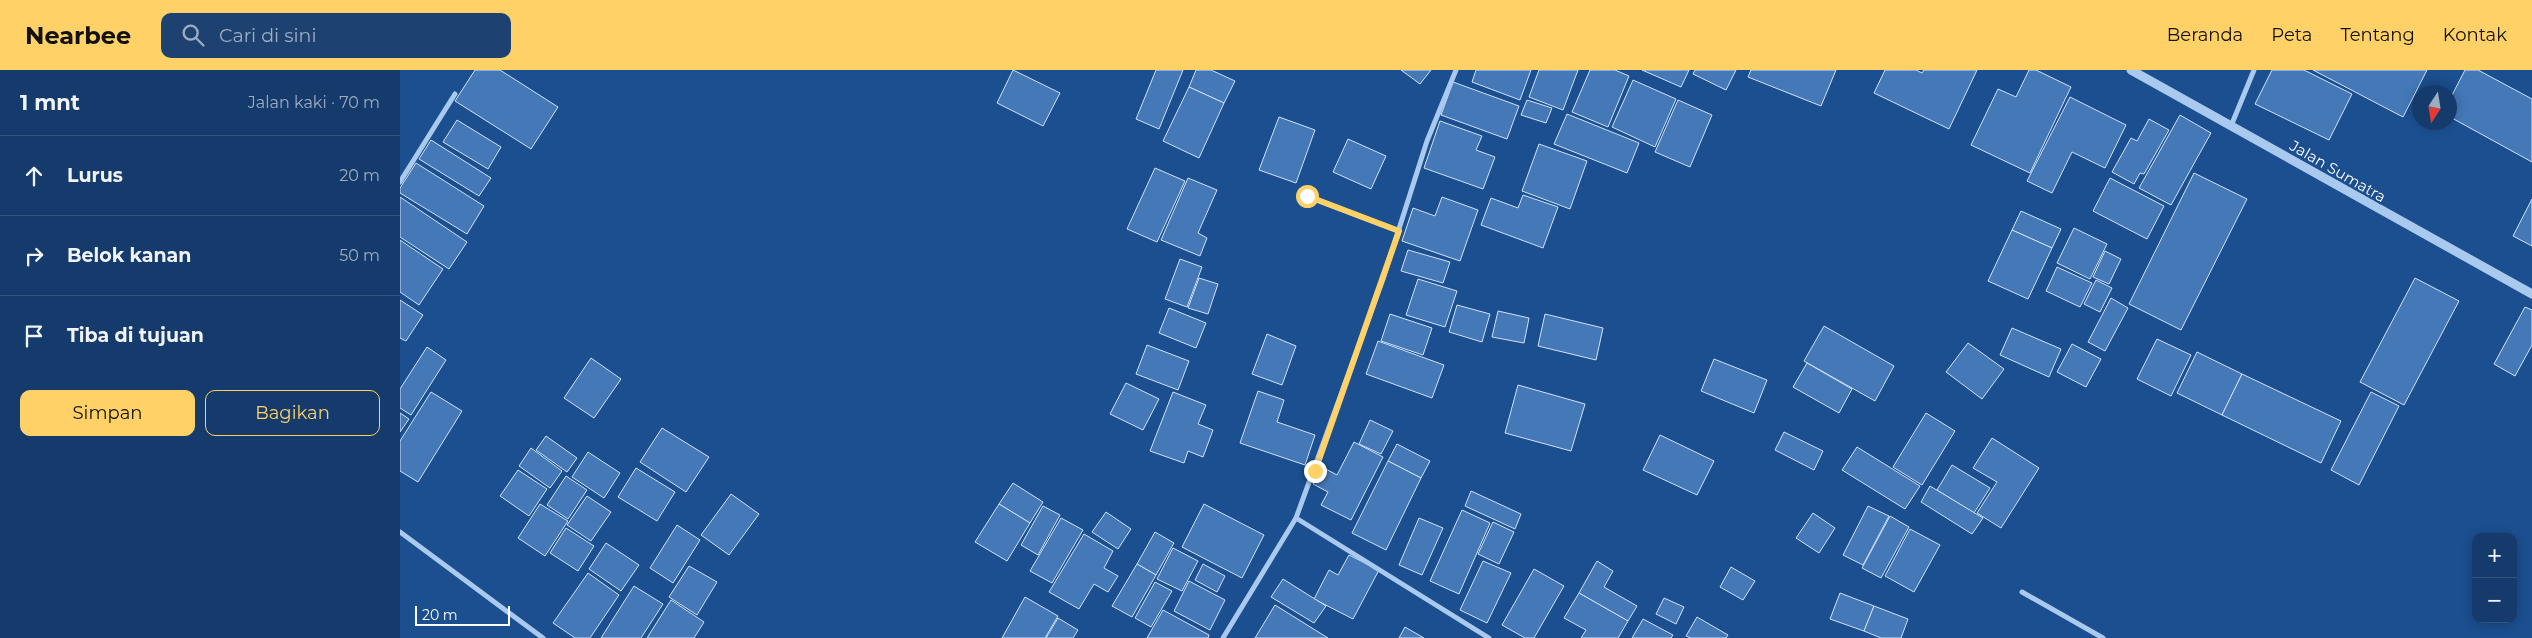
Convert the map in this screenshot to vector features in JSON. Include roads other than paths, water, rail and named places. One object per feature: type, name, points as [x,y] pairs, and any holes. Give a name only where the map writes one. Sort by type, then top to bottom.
[{"type":"street","points":[[1223,638],[1296,518],[1318,462],[1399,231],[1427,141],[1456,70]]},
{"type":"street","name":"Jalan Sumatra","points":[[2131,70],[2408,227],[2532,294]]},
{"type":"street","points":[[2231,126],[2254,70]]},
{"type":"street","points":[[400,182],[455,94]]},
{"type":"street","points":[[1307,196],[1399,231]]},
{"type":"street","points":[[1296,518],[1489,638]]},
{"type":"street","points":[[400,532],[543,638]]},
{"type":"street","points":[[2022,592],[2103,638]]}]
